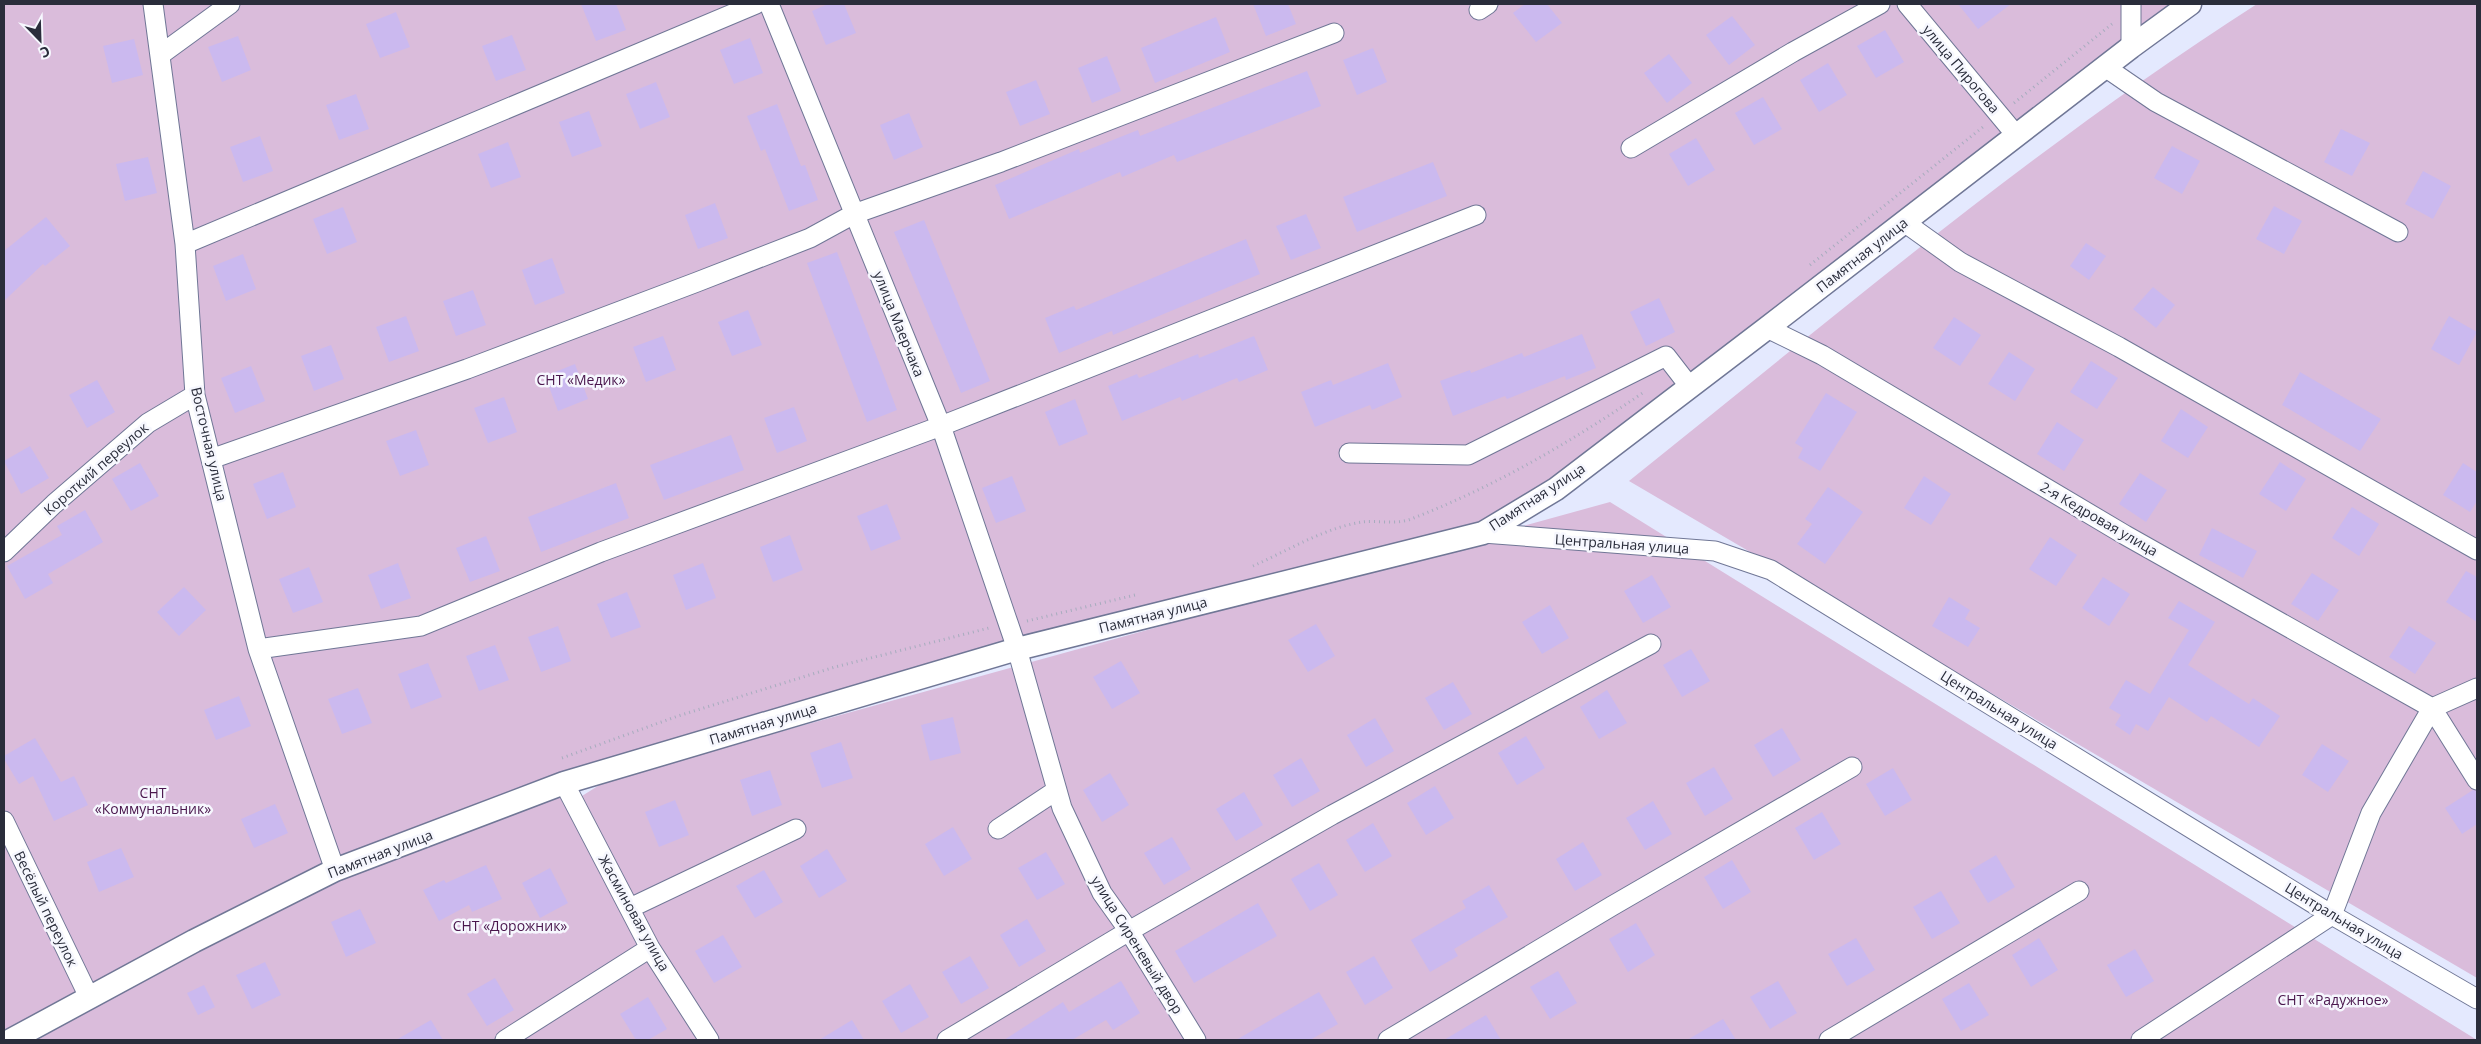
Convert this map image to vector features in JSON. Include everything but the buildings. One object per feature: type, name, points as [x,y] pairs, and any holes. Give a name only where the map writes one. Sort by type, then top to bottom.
[{"type":"street","name":"Восточная улица","points":[[153,4],[186,244],[196,395],[210,459],[258,649],[335,870]]},
{"type":"street","points":[[160,55],[230,4]]},
{"type":"street","points":[[186,244],[756,4]]},
{"type":"street","name":"улица Маерчака","points":[[769,4],[941,426],[1017,649]]},
{"type":"street","points":[[1631,148],[1793,52],[1880,4]]},
{"type":"street","name":"улица Пирогова","points":[[1907,4],[2016,135]]},
{"type":"street","points":[[2131,4],[2131,47]]},
{"type":"street","name":"Памятная улица","points":[[11,1040],[194,941],[335,870],[564,783],[1017,649],[1483,533],[1556,489],[2131,47],[2190,4]]},
{"type":"street","points":[[210,459],[466,369],[697,282],[810,238],[854,214],[1001,162],[1334,33]]},
{"type":"street","points":[[2105,67],[2156,102],[2398,232]]},
{"type":"street","points":[[258,649],[422,626],[601,552],[941,426],[1476,215]]},
{"type":"street","points":[[1904,222],[1960,262],[2119,347],[2477,550]]},
{"type":"street","name":"2-я Кедровая улица","points":[[1767,328],[1822,355],[2126,535],[2432,708]]},
{"type":"street","points":[[1349,453],[1468,455],[1666,356],[1690,387]]},
{"type":"street","name":"Короткий переулок","points":[[4,552],[54,504],[148,423],[196,395]]},
{"type":"street","name":"Центральная улица","points":[[1483,533],[1715,551],[1771,570],[2332,916],[2477,999]]},
{"type":"street","points":[[947,1040],[1129,931],[1332,815],[1651,644]]},
{"type":"street","name":"улица Сиреневый двор","points":[[1017,649],[1062,808],[1102,893],[1129,931],[1196,1040]]},
{"type":"street","points":[[2141,1040],[2332,916],[2370,813],[2432,708],[2477,688]]},
{"type":"street","points":[[2432,708],[2477,780]]},
{"type":"street","points":[[1388,1040],[1612,906],[1852,767]]},
{"type":"street","name":"Жасминовая улица","points":[[564,783],[650,948],[709,1040]]},
{"type":"street","points":[[998,829],[1057,790]]},
{"type":"street","name":"Весёлый переулок","points":[[4,821],[89,997]]},
{"type":"street","points":[[630,908],[796,830]]},
{"type":"street","points":[[1829,1040],[2079,891]]},
{"type":"street","points":[[505,1040],[650,948]]},
{"type":"path","points":[[2007,108],[2116,20]]},
{"type":"path","points":[[1804,269],[1988,124]]},
{"type":"path","points":[[1244,568],[1254,566],[1299,542],[1361,522],[1408,520],[1434,509],[1511,473],[1583,432],[1646,390]]},
{"type":"path","points":[[1019,622],[1141,593]]},
{"type":"path","points":[[561,759],[678,716],[836,667],[993,627]]},
{"type":"green space","points":[[4,4],[2190,4],[1483,533],[564,783],[574,801],[609,779],[1610,502],[2477,1040],[4,1040]]},
{"type":"green space","points":[[2257,4],[2477,4],[2477,978],[1629,481],[1859,295],[2015,174],[2094,115]]},
{"type":"park label","name":"СНТ «Медик»","points":[[581,380]]},
{"type":"park label","name":"СНТ «Коммунальник»","points":[[153,802]]},
{"type":"park label","name":"СНТ «Дорожник»","points":[[510,926]]},
{"type":"park label","name":"СНТ «Радужное»","points":[[2333,1000]]}]
